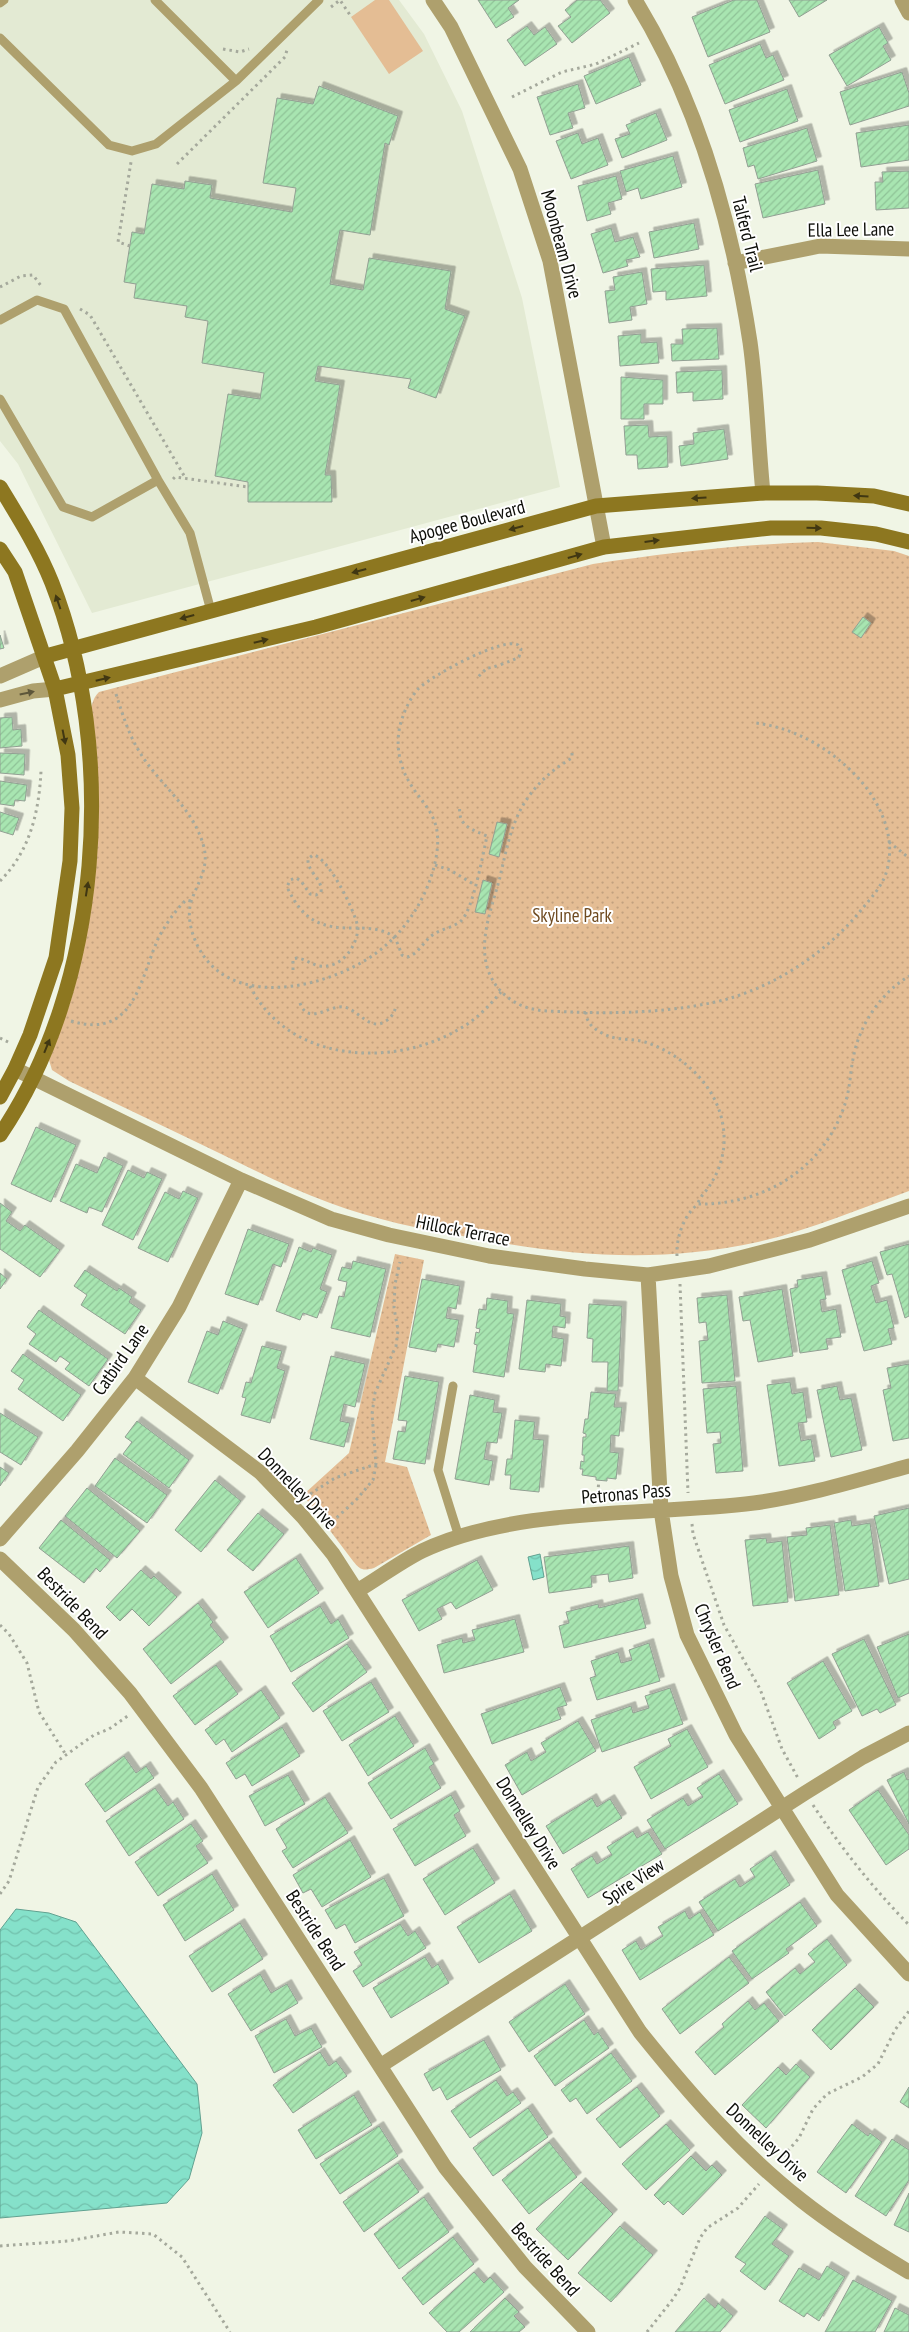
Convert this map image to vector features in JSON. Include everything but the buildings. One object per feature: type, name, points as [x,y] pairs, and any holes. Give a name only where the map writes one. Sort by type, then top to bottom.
[{"type":"street","name":"Moonbeam Drive","points":[[433,0],[451,27],[520,169],[550,261],[604,547]]},
{"type":"street","points":[[902,0],[909,13]]},
{"type":"street","name":"Talferd Trail","points":[[643,3],[687,104],[712,174],[735,263],[750,343],[763,493]]},
{"type":"street","name":"Ella Lee Lane","points":[[735,263],[820,246],[909,249]]},
{"type":"street","points":[[0,487],[29,536],[52,582],[64,619],[80,684],[91,798],[91,860],[79,942],[58,1019],[34,1079],[0,1136]]},
{"type":"street","name":"Apogee Boulevard","points":[[46,656],[596,506],[763,493],[874,496],[909,504]]},
{"type":"street","points":[[0,700],[80,684],[316,628],[604,547],[771,528],[820,528],[876,534],[909,542]]},
{"type":"street","points":[[0,549],[15,572],[46,656],[55,689],[68,756],[72,808],[70,861],[56,958],[30,1034],[15,1070],[0,1097]]},
{"type":"street","points":[[0,676],[46,656]]},
{"type":"street","name":"Hillock Terrace","points":[[15,1070],[240,1180],[331,1219],[389,1236],[489,1256],[585,1269],[648,1275],[708,1266],[810,1240],[909,1206]]},
{"type":"street","name":"Catbird Lane","points":[[0,1539],[77,1450],[135,1378],[179,1307],[240,1180]]},
{"type":"street","name":"Chrysler Bend","points":[[648,1275],[661,1510],[671,1576],[688,1635],[736,1735],[837,1896],[909,1974]]},
{"type":"street","name":"Donnelley Drive","points":[[135,1378],[261,1473],[303,1517],[333,1554],[579,1940],[640,2032],[688,2092],[736,2141],[800,2199],[909,2272]]},
{"type":"street","name":"Petronas Pass","points":[[357,1591],[422,1551],[459,1537],[506,1525],[773,1499],[801,1494],[909,1466]]},
{"type":"street","name":"Bestride Bend","points":[[0,1560],[74,1630],[130,1693],[201,1788],[445,2167],[499,2236],[561,2306],[588,2332]]},
{"type":"street","name":"Spire View","points":[[380,2066],[863,1757],[909,1733]]},
{"type":"lane","points":[[0,3],[4,0]]},
{"type":"lane","points":[[156,0],[236,81]]},
{"type":"lane","points":[[0,38],[109,145],[132,151],[156,144],[236,81],[320,0]]},
{"type":"lane","points":[[0,320],[37,300],[64,309],[158,480],[190,533],[211,611]]},
{"type":"lane","points":[[0,399],[63,507],[92,517],[158,480]]},
{"type":"lane","points":[[453,1386],[438,1470],[459,1537]]},
{"type":"path","points":[[329,9],[340,0],[350,15]]},
{"type":"path","points":[[216,44],[223,49],[240,52],[250,49],[256,43]]},
{"type":"path","points":[[177,164],[194,144],[285,57],[287,48],[293,43]]},
{"type":"path","points":[[512,97],[562,72],[596,64],[639,43]]},
{"type":"path","points":[[130,170],[118,242],[130,246]]},
{"type":"path","points":[[177,486],[172,478],[248,488]]},
{"type":"path","points":[[116,694],[126,728],[141,755],[182,806],[203,843],[205,853],[204,872],[191,901],[190,912],[192,934],[204,956],[211,966],[225,977],[250,986],[302,984],[334,976],[360,964],[394,938],[421,900],[435,864],[437,837],[429,810],[406,777],[401,764],[398,735],[402,718],[418,689],[429,680],[470,658],[498,646],[510,642],[518,645],[521,649],[519,658],[504,662],[494,668],[486,668],[476,679]]},
{"type":"path","points":[[572,753],[572,758],[554,769],[534,789],[524,803],[512,829],[484,944],[486,967],[501,992],[521,1006],[530,1009],[586,1012],[647,1011],[696,1006],[725,999],[770,982],[812,957],[850,925],[882,882],[887,869],[889,842],[883,816],[863,783],[848,767],[810,741],[775,726],[756,722]]},
{"type":"path","points":[[0,881],[10,872],[24,849],[34,824],[40,771]]},
{"type":"path","points":[[293,970],[294,958],[324,966],[342,959],[351,951],[357,936],[358,928],[351,903],[320,857],[310,857],[308,865],[321,886],[320,892],[316,896],[310,894],[299,879],[293,878],[288,883],[289,891],[307,916],[318,924],[332,928],[358,928],[373,929],[394,938],[402,955],[411,957],[431,936],[463,919],[469,907],[488,836],[468,828],[462,823],[459,815],[460,805]]},
{"type":"path","points":[[889,842],[909,858]]},
{"type":"path","points":[[435,864],[450,870],[475,885]]},
{"type":"path","points":[[71,1021],[97,1026],[115,1021],[122,1016],[144,980],[159,937],[182,904],[186,900],[191,901]]},
{"type":"path","points":[[698,1204],[737,1200],[767,1191],[795,1175],[819,1152],[841,1114],[848,1091],[856,1044],[866,1022],[885,996],[909,976]]},
{"type":"path","points":[[250,986],[261,1006],[285,1028],[318,1045],[354,1054],[391,1053],[434,1042],[463,1028],[501,992]]},
{"type":"path","points":[[300,1003],[302,1009],[309,1014],[319,1014],[333,1008],[346,1008],[356,1012],[368,1022],[379,1024],[388,1020],[393,1014],[396,1005]]},
{"type":"path","points":[[586,1012],[590,1025],[604,1034],[646,1042],[674,1056],[696,1073],[711,1093],[723,1125],[723,1153],[717,1173],[698,1204],[685,1218],[677,1248]]},
{"type":"path","points":[[0,1038],[10,1043]]},
{"type":"path","points":[[332,1522],[358,1499],[373,1480],[376,1464],[372,1414],[375,1392],[396,1346],[398,1330],[394,1308],[395,1284],[400,1262]]},
{"type":"path","points":[[680,1287],[689,1498]]},
{"type":"path","points":[[310,1494],[334,1478],[376,1464]]},
{"type":"path","points":[[597,1500],[599,1480]]},
{"type":"path","points":[[692,1523],[693,1534],[724,1625],[760,1689],[782,1749],[800,1783]]},
{"type":"path","points":[[0,1625],[9,1634],[27,1663],[39,1712],[66,1755]]},
{"type":"path","points":[[0,1894],[9,1881],[38,1787],[56,1762],[94,1735],[109,1729],[129,1715]]},
{"type":"path","points":[[814,1806],[832,1834],[872,1887],[909,1925]]},
{"type":"path","points":[[776,2164],[799,2138],[813,2109],[827,2094],[862,2077],[878,2064],[894,2030],[909,2011]]},
{"type":"path","points":[[647,2332],[677,2294],[700,2238],[707,2228],[738,2208],[760,2183]]},
{"type":"path","points":[[0,2246],[68,2241],[119,2232],[153,2234],[182,2257],[230,2332]]},
{"type":"shaded area","points":[[0,0],[399,0],[424,34],[462,111],[522,298],[560,487],[92,613],[18,464],[0,441]]},
{"type":"green space","points":[[375,0],[389,0],[423,51],[389,74],[351,17]]},
{"type":"green space","name":"Skyline Park","points":[[818,542],[894,551],[909,556],[909,1191],[796,1232],[721,1249],[648,1255],[613,1255],[577,1253],[505,1244],[381,1219],[301,1192],[69,1081],[52,1070],[49,1060],[72,996],[85,943],[93,891],[97,839],[98,784],[90,723],[94,700],[99,692],[593,564],[705,550]]},
{"type":"green space","points":[[395,1254],[424,1260],[385,1462],[407,1467],[431,1535],[374,1568],[364,1569],[355,1564],[303,1495],[349,1453]]},
{"type":"water","points":[[540,1554],[544,1577],[533,1580],[528,1557]]},
{"type":"water","points":[[16,1909],[49,1913],[76,1922],[197,2084],[202,2133],[189,2179],[167,2203],[0,2218],[0,1930]]}]
